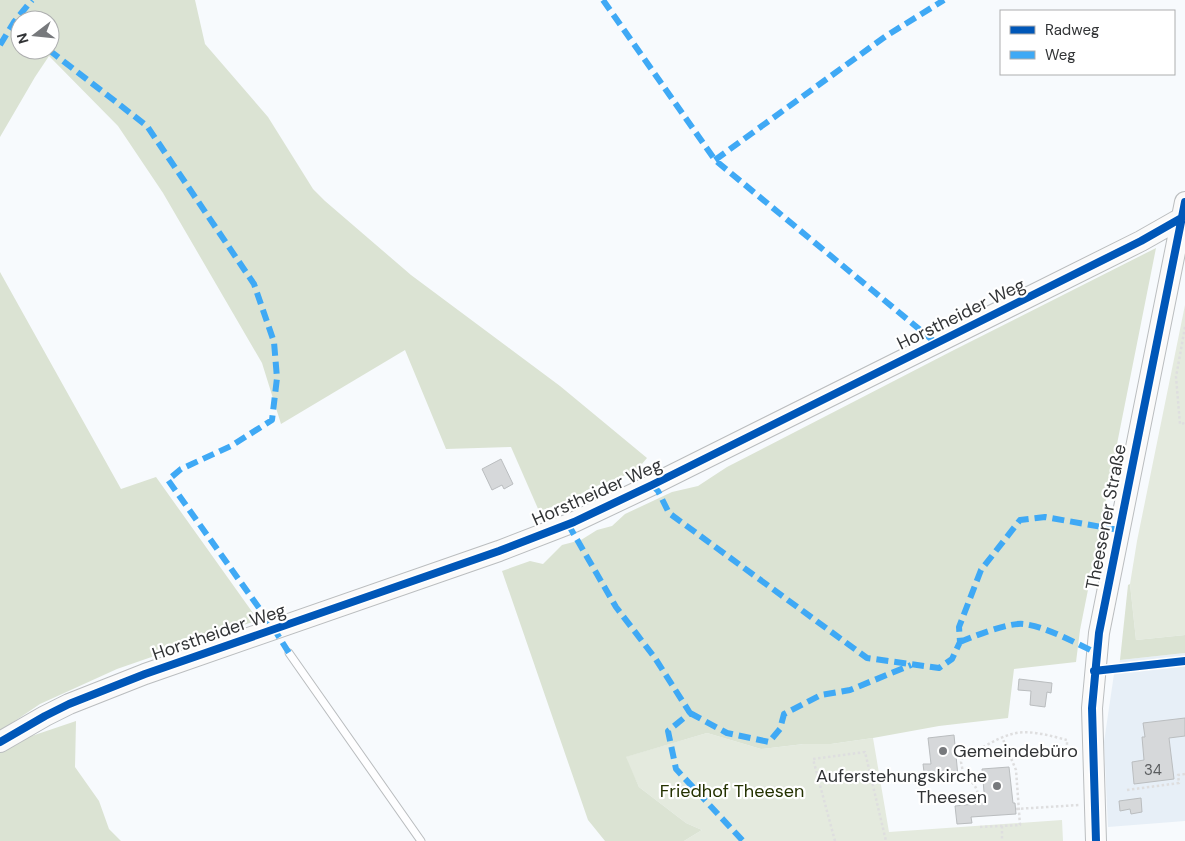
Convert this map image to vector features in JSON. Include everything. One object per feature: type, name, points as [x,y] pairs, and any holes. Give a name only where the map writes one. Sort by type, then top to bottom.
[{"type":"street","name":"Horstheider Weg","points":[[0,742],[69,704],[145,674],[498,551],[574,522],[1133,245],[1184,212]]},
{"type":"street","name":"Theesener Straße","points":[[1096,841],[1092,708],[1099,633],[1184,212]]},
{"type":"lane","points":[[288,653],[421,841]]},
{"type":"path","points":[[1185,327],[1176,377],[1180,424],[1185,423]]},
{"type":"path","points":[[979,803],[976,787],[973,782],[964,777],[962,758],[975,753],[1002,737],[1014,733],[1026,733],[1067,740],[1067,745]]},
{"type":"path","points":[[980,827],[1020,825],[1017,809],[1016,770],[1002,737]]},
{"type":"path","points":[[834,841],[813,759],[865,752],[886,841]]},
{"type":"path","points":[[1127,790],[1179,783],[1178,775],[1185,774]]},
{"type":"path","points":[[1017,809],[1095,804]]},
{"type":"path","points":[[1002,826],[1002,841]]},
{"type":"shaded area","points":[[1185,653],[1185,821],[1108,827],[1104,742],[1114,674],[1118,672],[1120,660]]},
{"type":"green space","points":[[0,0],[195,0],[205,44],[268,117],[313,189],[411,275],[560,386],[647,458],[636,471],[589,489],[565,503],[539,511],[511,447],[446,449],[405,350],[281,424],[262,363],[163,193],[118,126],[53,60],[60,60],[60,10],[10,10],[10,60],[46,60],[0,137]]},
{"type":"green space","points":[[1156,248],[1080,630],[1076,662],[1014,669],[1008,718],[939,726],[831,744],[804,744],[761,749],[707,733],[626,757],[639,787],[686,823],[702,830],[684,841],[605,841],[588,820],[502,571],[530,561],[543,564],[562,545],[581,540],[597,530],[612,526],[625,514],[672,492],[698,486],[727,467]]},
{"type":"green space","points":[[0,272],[121,489],[156,477],[258,620],[117,669],[40,704],[0,731]]},
{"type":"green space","points":[[1185,305],[1185,635],[1136,640],[1130,584]]},
{"type":"green space","points":[[1130,584],[1136,640],[1185,635],[1185,653],[1120,660],[1128,585]]},
{"type":"green space","points":[[76,721],[75,767],[99,801],[109,829],[121,841],[0,841],[0,749],[8,744]]},
{"type":"green space","name":"Friedhof Theesen","points":[[707,733],[761,749],[804,744],[831,744],[873,738],[889,832],[1062,820],[1063,841],[684,841],[702,830],[686,823],[639,787],[625,757]]},
{"type":"building","points":[[501,459],[513,484],[504,489],[502,485],[492,490],[482,469]]},
{"type":"building","points":[[1019,679],[1052,683],[1051,693],[1047,692],[1045,707],[1030,705],[1031,691],[1018,690]]},
{"type":"building","points":[[1185,718],[1185,736],[1169,738],[1174,779],[1134,784],[1132,762],[1144,760],[1142,737],[1145,737],[1143,723]]},
{"type":"building","name":"Gemeindebüro","points":[[954,735],[958,776],[925,780],[923,764],[931,764],[928,738]]},
{"type":"building","name":"Auferstehungskirche Theesen","points":[[1009,767],[1016,814],[971,817],[972,823],[957,824],[955,806],[985,803],[982,769]]},
{"type":"building","points":[[1141,798],[1142,812],[1131,814],[1130,809],[1120,811],[1119,801]]},
{"type":"marked path","points":[[0,45],[14,22],[32,0]]},
{"type":"marked path","points":[[603,0],[715,160],[936,343]]},
{"type":"marked path","points":[[715,160],[886,36],[944,0]]},
{"type":"marked path","points":[[60,59],[147,126],[254,284],[274,342],[277,378],[272,420],[231,446],[181,469],[168,480],[289,653]]},
{"type":"marked path","points":[[652,485],[658,491],[669,513],[867,658],[939,668],[952,659],[960,642],[959,627],[981,570],[1020,520],[1045,517],[1119,530]]},
{"type":"marked path","points":[[568,524],[616,607],[655,658],[690,713],[668,731],[676,769],[743,841]]},
{"type":"marked path","points":[[960,642],[1001,627],[1024,624],[1051,632],[1097,653]]},
{"type":"marked path","points":[[690,713],[727,733],[769,742],[780,729],[784,714],[821,695],[850,690],[911,665]]},
{"type":"cycle path","points":[[1096,841],[1092,708],[1099,633],[1185,202]]},
{"type":"cycle path","points":[[0,742],[69,704],[145,674],[499,551],[574,522],[1141,241],[1185,216]]},
{"type":"cycle path","points":[[1094,671],[1185,661]]},
{"type":"place","name":"Gemeindebüro","points":[[943,751]]},
{"type":"place","name":"Auferstehungskirche Theesen","points":[[997,786]]}]
